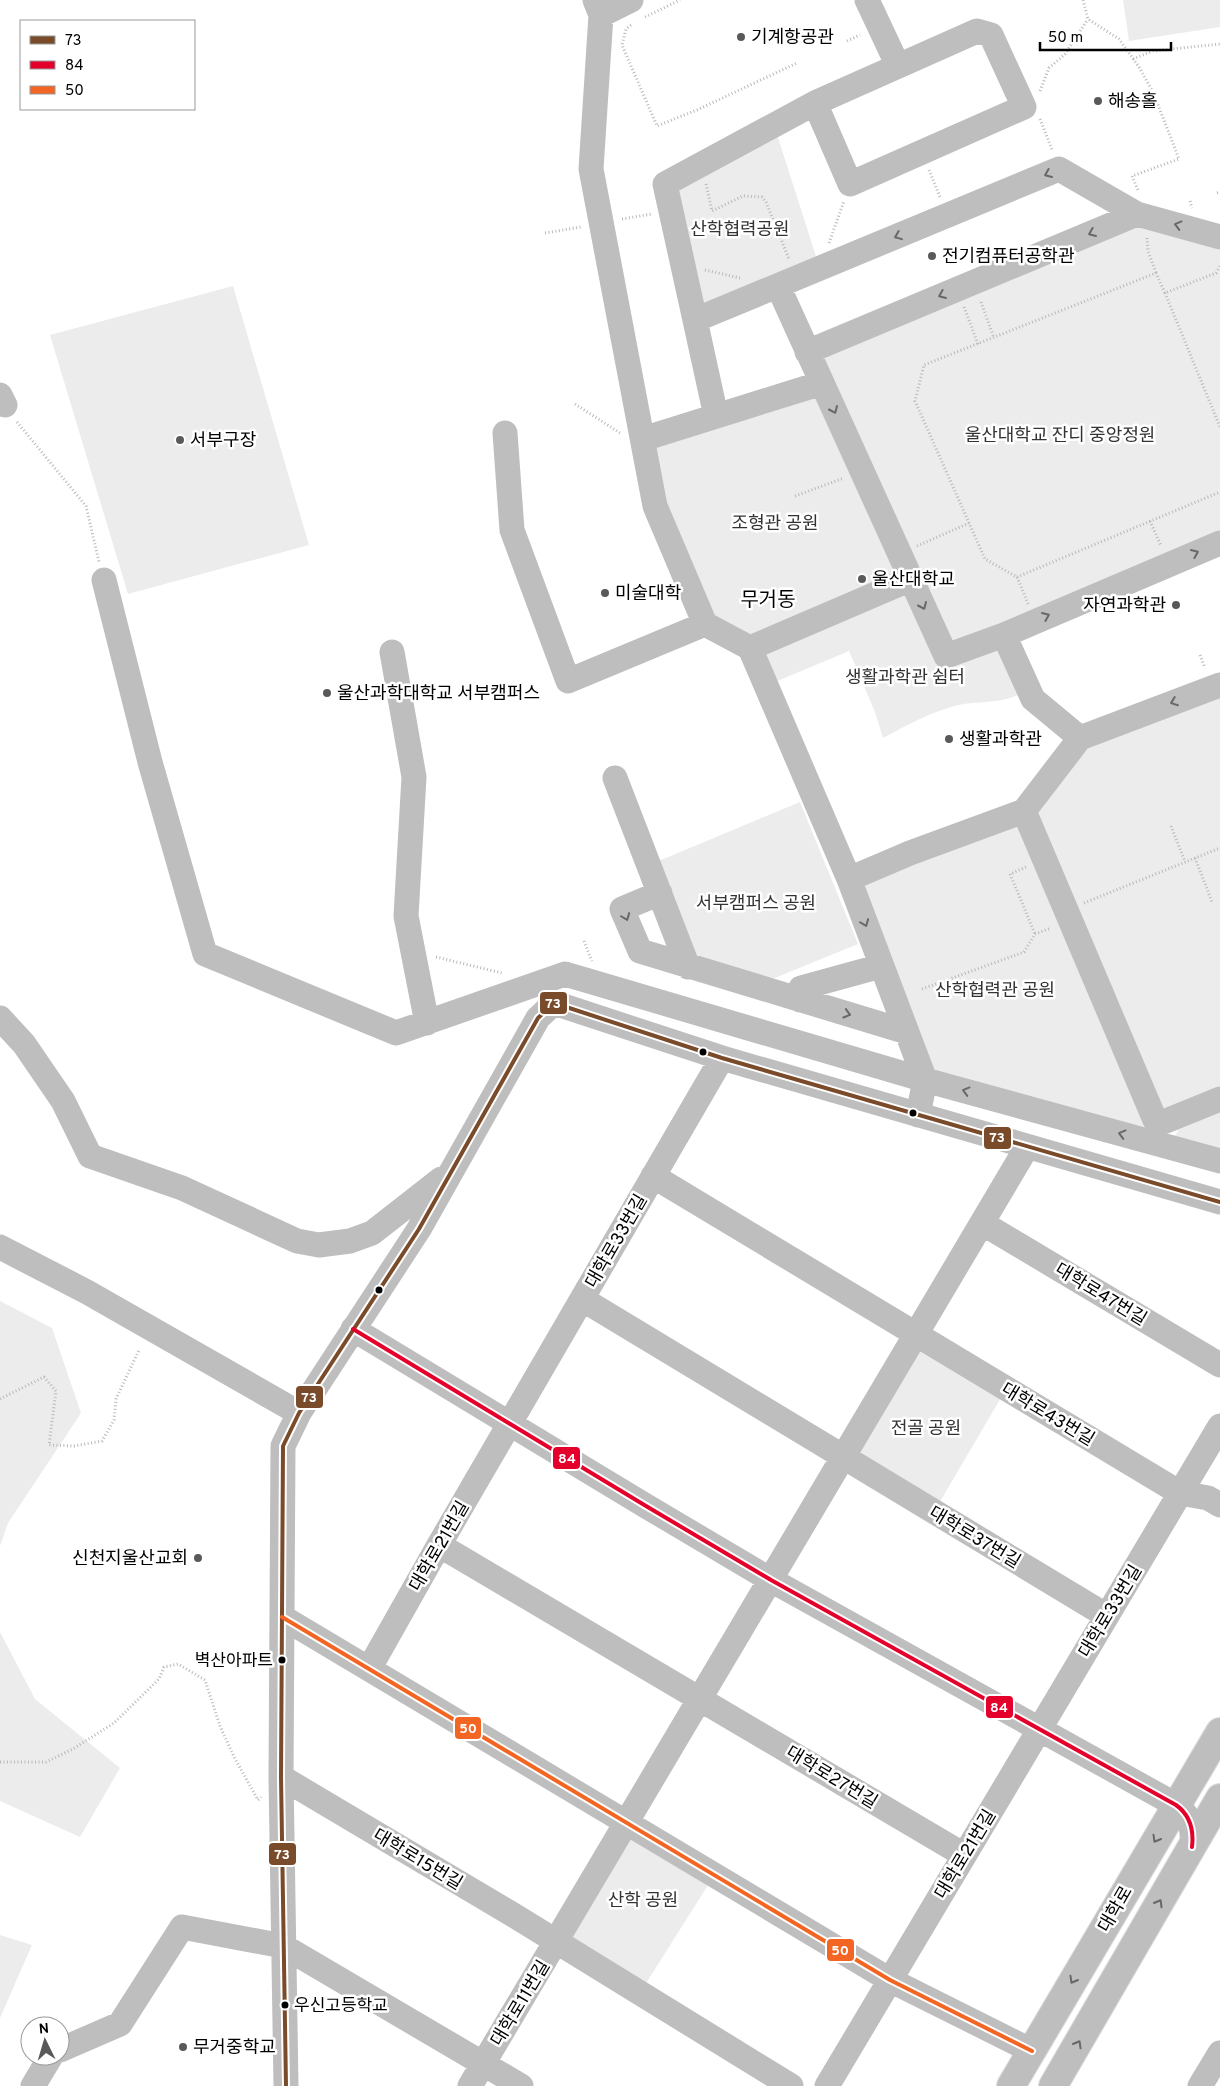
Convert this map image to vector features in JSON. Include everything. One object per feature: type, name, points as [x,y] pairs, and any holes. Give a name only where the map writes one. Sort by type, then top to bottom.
[{"type":"main road","name":"대학로","points":[[1011,2086],[1176,1805],[1216,1748]]},
{"type":"main road","name":"대학로","points":[[1053,2086],[1220,1798]]},
{"type":"street","points":[[631,0],[598,8],[591,169],[655,506],[705,624],[750,648],[849,879],[925,1080],[918,1115]]},
{"type":"street","points":[[867,0],[898,66]]},
{"type":"street","points":[[716,416],[665,184],[814,103],[977,31],[991,35],[1024,107],[850,184],[814,103]]},
{"type":"street","points":[[695,320],[1059,169],[1142,215],[1220,237]]},
{"type":"street","points":[[808,352],[1142,215]]},
{"type":"street","points":[[787,282],[808,352],[946,656],[1004,634],[1220,543]]},
{"type":"street","points":[[644,444],[716,416],[822,383]]},
{"type":"street","points":[[505,433],[512,530],[568,681],[705,624]]},
{"type":"street","points":[[750,648],[910,578]]},
{"type":"street","points":[[104,580],[150,762],[205,954],[396,1033],[565,974],[925,1080],[1220,1161]]},
{"type":"street","points":[[1004,634],[1033,700],[1080,738]]},
{"type":"street","points":[[392,652],[414,777],[406,916],[428,1023]]},
{"type":"street","points":[[849,879],[1024,811],[1080,738],[1220,685]]},
{"type":"street","points":[[616,778],[688,967]]},
{"type":"street","points":[[1024,811],[1166,1145]]},
{"type":"street","points":[[660,894],[622,909],[640,951],[907,1032]]},
{"type":"street","points":[[800,1000],[801,988],[882,966]]},
{"type":"street","points":[[286,2086],[281,1777],[283,1446],[299,1413],[419,1229],[538,1018],[554,1003],[722,1058],[1220,1202]]},
{"type":"street","points":[[0,1018],[24,1044],[63,1101],[90,1156],[182,1188],[297,1241],[319,1245],[350,1241],[372,1233],[452,1170]]},
{"type":"street","name":"대학로33번길","points":[[510,1424],[722,1058]]},
{"type":"street","points":[[1155,1120],[1166,1121],[1220,1100]]},
{"type":"street","points":[[556,1941],[1027,1147]]},
{"type":"street","name":"대학로43번길","points":[[653,1176],[1180,1493],[1208,1498],[1220,1505]]},
{"type":"street","name":"대학로47번길","points":[[982,1222],[1220,1365]]},
{"type":"street","points":[[0,1247],[86,1292],[299,1413]]},
{"type":"street","name":"대학로37번길","points":[[582,1299],[1106,1616]]},
{"type":"street","points":[[353,1329],[770,1580],[1176,1805],[1183,1810],[1191,1826],[1192,1846]]},
{"type":"street","name":"대학로21번길","points":[[370,1669],[439,1545],[510,1424]]},
{"type":"street","points":[[1180,1493],[1220,1426]]},
{"type":"street","name":"대학로33번길","points":[[1039,1728],[1180,1493]]},
{"type":"street","name":"대학로27번길","points":[[439,1545],[964,1855]]},
{"type":"street","points":[[282,1617],[890,1980],[1032,2051]]},
{"type":"street","name":"대학로21번길","points":[[890,1980],[1039,1728]]},
{"type":"street","name":"대학로15번길","points":[[281,1777],[556,1941],[791,2086]]},
{"type":"street","name":"대학로11번길","points":[[70,2046],[120,2024],[182,1927],[283,1946],[521,2086]]},
{"type":"street","name":"대학로11번길","points":[[483,2064],[556,1941]]},
{"type":"street","points":[[827,2086],[890,1980]]},
{"type":"street","points":[[1200,2086],[1220,2053]]},
{"type":"street","points":[[470,2086],[483,2064]]},
{"type":"street","points":[[34,2086],[45,2066]]},
{"type":"path","points":[[680,0],[638,20],[626,29],[622,45],[657,126],[697,110],[797,63]]},
{"type":"path","points":[[1083,0],[1088,20],[1119,39],[1133,59],[1153,92],[1180,160],[1132,176]]},
{"type":"path","points":[[1041,88],[1049,68],[1065,54],[1088,20]]},
{"type":"path","points":[[1133,59],[1153,51],[1220,44]]},
{"type":"path","points":[[1039,115],[1059,169]]},
{"type":"path","points":[[921,153],[948,216]]},
{"type":"path","points":[[683,265],[787,282],[766,202],[762,197],[742,196],[712,211],[702,164]]},
{"type":"path","points":[[820,269],[850,184]]},
{"type":"path","points":[[545,233],[671,210]]},
{"type":"path","points":[[1142,215],[1148,251],[1156,273],[1220,427]]},
{"type":"path","points":[[1165,293],[1216,273],[1220,266]]},
{"type":"path","points":[[1034,621],[1017,577],[985,559],[914,401],[924,365],[1156,273]]},
{"type":"path","points":[[965,286],[994,338]]},
{"type":"path","points":[[965,286],[978,344]]},
{"type":"path","points":[[3,400],[86,506],[104,580]]},
{"type":"path","points":[[575,404],[644,444]]},
{"type":"path","points":[[796,496],[862,472]]},
{"type":"path","points":[[1017,577],[1220,492]]},
{"type":"path","points":[[1150,521],[1169,564]]},
{"type":"path","points":[[910,550],[969,523]]},
{"type":"path","points":[[1171,826],[1185,862]]},
{"type":"path","points":[[1075,906],[1220,848]]},
{"type":"path","points":[[1195,858],[1212,902]]},
{"type":"path","points":[[922,989],[1024,952],[1035,934],[1010,874]]},
{"type":"path","points":[[413,951],[505,974]]},
{"type":"path","points":[[0,1399],[44,1377],[56,1390],[49,1445],[74,1446],[102,1441],[114,1420],[116,1399],[139,1350]]},
{"type":"path","points":[[0,1762],[46,1762],[73,1749],[114,1723],[159,1679],[164,1667],[178,1664],[205,1680],[220,1726],[234,1757],[258,1800],[281,1777]]},
{"type":"green space","points":[[1123,0],[1220,0],[1220,27],[1129,41]]},
{"type":"green space","name":"산학협력공원","points":[[774,125],[820,269],[695,320],[665,184]]},
{"type":"green space","name":"울산대학교 잔디 중앙정원","points":[[1137,214],[1220,237],[1220,543],[946,656],[807,352]]},
{"type":"green space","name":"서부구장","points":[[233,286],[309,545],[128,594],[50,335]]},
{"type":"green space","name":"조형관 공원","points":[[819,388],[904,574],[751,643],[710,621],[661,503],[650,440]]},
{"type":"green space","name":"생활과학관 쉼터","points":[[908,586],[945,661],[998,641],[1020,694],[1005,699],[958,705],[938,711],[883,738],[875,712],[849,651],[775,682],[762,651]]},
{"type":"green space","points":[[1220,692],[1220,1090],[1162,1111],[1031,811],[1078,748]]},
{"type":"green space","name":"서부캠퍼스 공원","points":[[800,802],[858,944],[755,986],[688,967],[649,865]]},
{"type":"green space","name":"산학협력관 공원","points":[[1018,824],[1145,1126],[1139,1129],[933,1075],[859,886]]},
{"type":"green space","points":[[1220,1112],[1220,1155],[1175,1136],[1179,1129]]},
{"type":"green space","points":[[0,1301],[52,1328],[81,1413],[8,1523],[0,1546]]},
{"type":"green space","name":"전골 공원","points":[[920,1344],[1002,1396],[938,1505],[852,1455]]},
{"type":"green space","points":[[0,1632],[35,1699],[120,1768],[80,1837],[0,1801]]},
{"type":"green space","name":"산학 공원","points":[[629,1833],[710,1882],[643,1988],[563,1938]]},
{"type":"green space","points":[[0,1935],[32,1945],[0,2018]]},
{"type":"transit line","name":"73","points":[[286,2086],[281,1777],[283,1446],[299,1413],[419,1229],[538,1018],[554,1003],[722,1058],[1220,1202]]},
{"type":"transit line","name":"84","points":[[353,1329],[771,1580],[1176,1805],[1185,1813],[1190,1823],[1192,1847]]},
{"type":"transit line","name":"50","points":[[282,1617],[890,1980],[1032,2051]]},
{"type":"place","name":"기계항공관","points":[[741,37]]},
{"type":"place","name":"해송홀","points":[[1098,101]]},
{"type":"place","name":"전기컴퓨터공학관","points":[[932,256]]},
{"type":"place","name":"서부구장","points":[[180,440]]},
{"type":"place","name":"울산대학교","points":[[862,579]]},
{"type":"place","name":"미술대학","points":[[605,593]]},
{"type":"place","name":"자연과학관","points":[[1176,605]]},
{"type":"place","name":"울산과학대학교 서부캠퍼스","points":[[327,693]]},
{"type":"place","name":"생활과학관","points":[[949,739]]},
{"type":"place","name":"신천지울산교회","points":[[198,1558]]},
{"type":"place","name":"벽산아파트","points":[[282,1660]]},
{"type":"place","name":"우신고등학교","points":[[285,2005]]},
{"type":"place","name":"무거중학교","points":[[183,2047]]},
{"type":"district","name":"무거동","points":[[768,599]]}]
